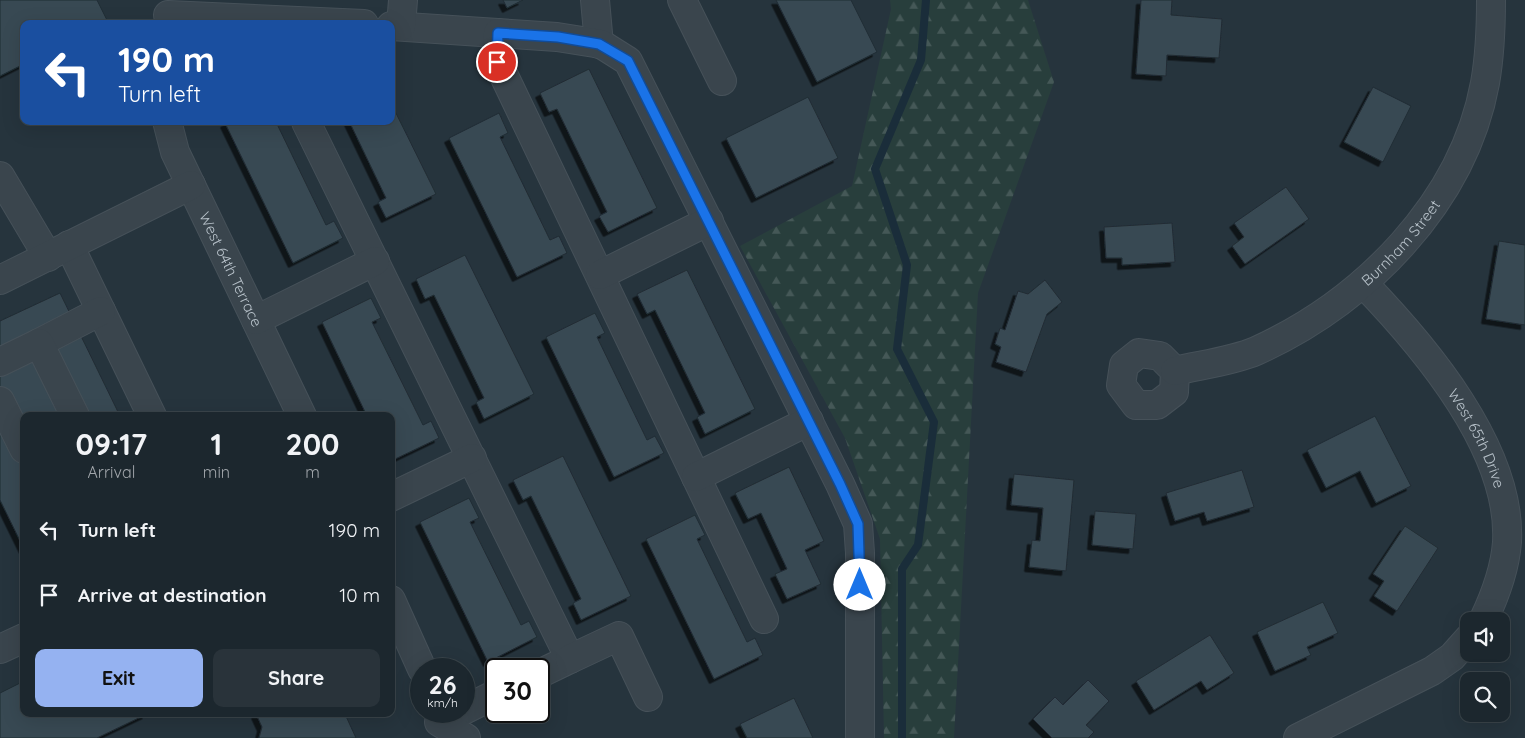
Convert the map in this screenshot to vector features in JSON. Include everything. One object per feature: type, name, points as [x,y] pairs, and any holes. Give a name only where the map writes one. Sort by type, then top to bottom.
[{"type":"street","points":[[594,0],[599,44]]},
{"type":"street","points":[[682,0],[722,81]]},
{"type":"street","name":"Burnham Street","points":[[1175,371],[1254,352],[1302,328],[1334,307],[1363,283],[1424,219],[1453,172],[1470,133],[1484,84],[1490,37],[1491,0]]},
{"type":"street","points":[[168,13],[293,20]]},
{"type":"street","points":[[398,17],[498,33],[558,37],[599,44],[628,61],[809,421],[858,524],[860,553],[860,738]]},
{"type":"street","points":[[498,33],[497,62],[764,619]]},
{"type":"street","name":"West 64th Terrace","points":[[168,125],[175,152],[300,412]]},
{"type":"street","points":[[307,125],[570,659]]},
{"type":"street","points":[[0,176],[102,311],[150,412]]},
{"type":"street","points":[[0,280],[191,185]]},
{"type":"street","points":[[600,275],[709,221]]},
{"type":"street","points":[[256,320],[375,261]]},
{"type":"street","name":"West 65th Drive","points":[[1363,283],[1387,308],[1462,403],[1494,464],[1504,498],[1507,542],[1498,589],[1487,612]]},
{"type":"street","points":[[0,362],[102,311]]},
{"type":"street","points":[[39,343],[73,412]]},
{"type":"street","points":[[0,401],[20,441]]},
{"type":"street","points":[[696,477],[809,421]]},
{"type":"street","points":[[395,496],[472,458]]},
{"type":"street","points":[[395,609],[417,658]]},
{"type":"street","points":[[550,669],[619,636],[648,697]]},
{"type":"street","points":[[0,649],[20,640]]},
{"type":"street","points":[[1298,738],[1432,671],[1452,657],[1460,648]]},
{"type":"street","points":[[451,723],[466,738]]},
{"type":"green space","points":[[890,0],[1028,0],[1054,82],[978,293],[954,738],[884,738],[880,539],[845,438],[740,246],[852,186],[891,9]]},
{"type":"building","points":[[0,0],[97,0],[107,20],[20,20],[20,66],[0,76]]},
{"type":"building","points":[[503,0],[523,0],[507,8]]},
{"type":"building","points":[[776,0],[851,0],[877,52],[817,82]]},
{"type":"building","points":[[1141,0],[1172,0],[1171,15],[1222,19],[1219,58],[1167,55],[1166,76],[1136,74]]},
{"type":"building","points":[[589,69],[657,208],[608,232],[599,216],[607,212],[557,109],[549,112],[540,93]]},
{"type":"building","points":[[1373,87],[1411,106],[1383,162],[1344,142]]},
{"type":"building","points":[[808,97],[838,158],[756,198],[726,138]]},
{"type":"building","points":[[395,111],[436,194],[386,218],[378,202],[386,198],[351,125],[395,125]]},
{"type":"building","points":[[499,113],[508,133],[500,137],[550,240],[559,236],[567,253],[517,277],[449,138]]},
{"type":"building","points":[[226,125],[277,125],[326,225],[334,221],[343,238],[293,263]]},
{"type":"building","points":[[1286,187],[1309,219],[1245,264],[1232,246],[1244,237],[1234,223]]},
{"type":"building","points":[[1172,223],[1175,262],[1122,265],[1122,258],[1106,258],[1104,227]]},
{"type":"building","points":[[1499,241],[1525,245],[1525,325],[1486,319]]},
{"type":"building","points":[[465,255],[534,394],[484,419],[476,402],[484,398],[434,295],[425,299],[416,279]]},
{"type":"building","points":[[687,270],[755,409],[705,434],[697,417],[705,413],[655,310],[647,314],[637,294]]},
{"type":"building","points":[[1045,280],[1062,302],[1047,314],[1026,372],[996,362],[1001,347],[995,344],[1000,328],[1005,330],[1018,291],[1028,294]]},
{"type":"building","points":[[60,293],[118,412],[20,412],[20,541],[0,500],[0,321]]},
{"type":"building","points":[[371,298],[381,318],[372,322],[423,425],[431,421],[439,438],[395,459],[395,412],[365,412],[322,322]]},
{"type":"building","points":[[595,313],[605,333],[597,337],[647,440],[655,436],[664,453],[614,477],[546,337]]},
{"type":"building","points":[[1375,416],[1411,486],[1376,503],[1360,471],[1326,488],[1307,450]]},
{"type":"building","points":[[563,456],[631,596],[581,620],[573,603],[581,599],[531,496],[523,500],[513,480]]},
{"type":"building","points":[[789,467],[824,541],[805,550],[821,584],[787,599],[775,574],[787,569],[761,513],[748,519],[735,493]]},
{"type":"building","points":[[1242,470],[1254,507],[1207,521],[1204,512],[1175,521],[1166,493]]},
{"type":"building","points":[[1014,474],[1074,480],[1066,571],[1029,567],[1032,540],[1040,541],[1043,508],[1011,505]]},
{"type":"building","points":[[469,498],[479,518],[470,522],[521,625],[529,621],[537,637],[496,658],[486,658],[420,522]]},
{"type":"building","points":[[1095,511],[1136,514],[1133,549],[1092,545]]},
{"type":"building","points":[[695,515],[705,535],[697,539],[747,642],[755,638],[763,655],[714,679],[646,539]]},
{"type":"building","points":[[1405,526],[1438,548],[1397,611],[1374,596],[1384,581],[1373,574]]},
{"type":"building","points":[[1323,602],[1338,633],[1307,647],[1311,655],[1275,671],[1257,632]]},
{"type":"building","points":[[1210,635],[1234,673],[1207,690],[1201,681],[1154,710],[1136,681]]},
{"type":"building","points":[[1088,680],[1109,701],[1086,725],[1094,732],[1088,738],[1052,738],[1033,719],[1055,697],[1063,705]]},
{"type":"building","points":[[20,683],[20,717],[141,717],[97,738],[0,738],[0,693]]},
{"type":"building","points":[[794,698],[813,738],[747,738],[740,724]]},
{"type":"building","points":[[257,717],[346,717],[356,738],[259,738],[262,727]]},
{"type":"waterway","points":[[902,738],[902,569],[918,545],[934,422],[897,349],[907,265],[875,169],[921,60],[926,0]]},
{"type":"route","points":[[497,62],[498,33],[558,37],[601,44],[628,61],[648,97],[840,484],[858,524],[860,585]]}]
